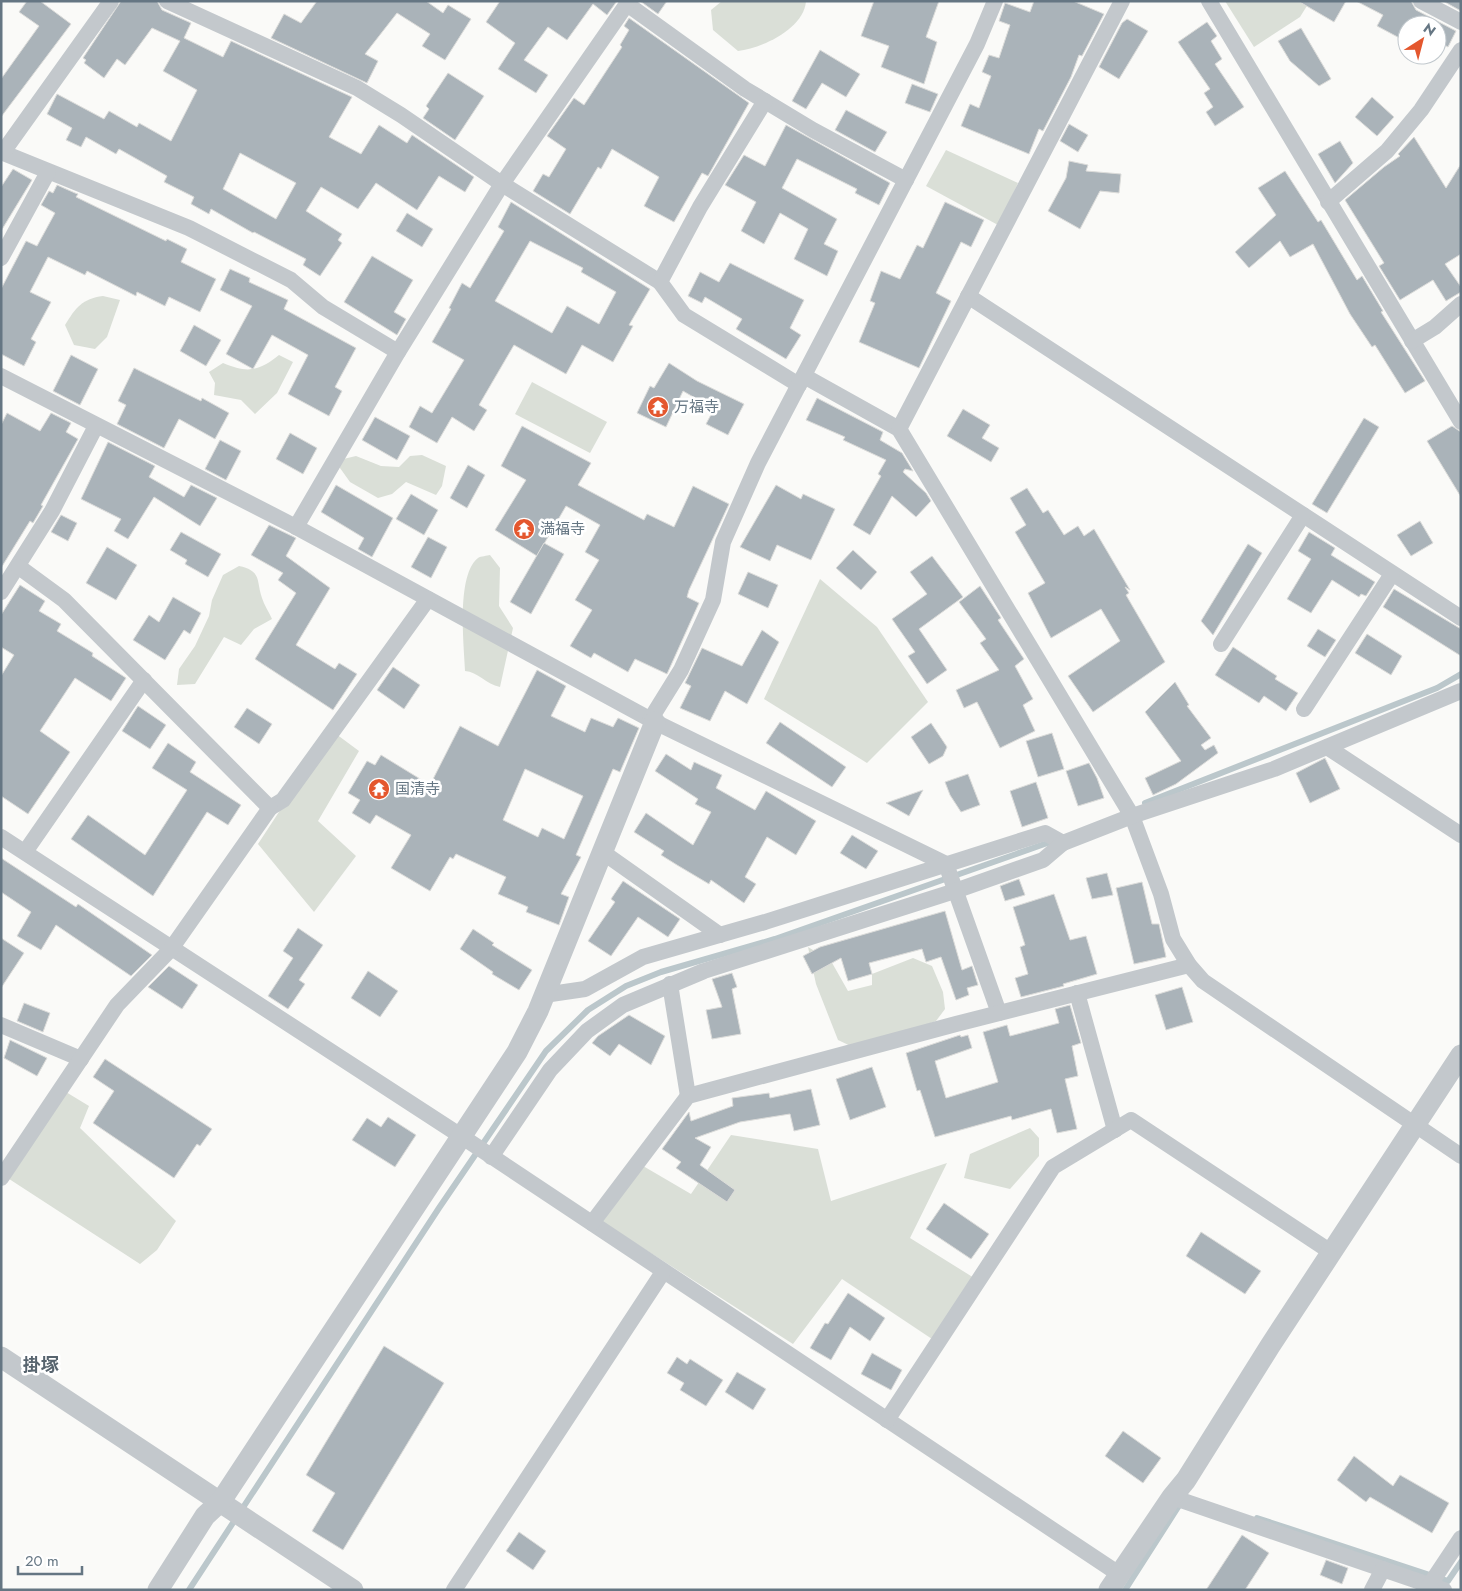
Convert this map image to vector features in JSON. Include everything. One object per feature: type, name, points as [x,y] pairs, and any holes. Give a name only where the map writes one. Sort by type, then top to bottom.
[{"type":"street","points":[[111,1],[2,152],[189,228],[291,280],[323,307],[398,352]]},
{"type":"street","points":[[167,1],[357,88],[401,115],[502,184],[660,282],[684,315],[801,380],[899,429],[1132,816],[1161,894],[1173,940],[1189,965],[1204,981],[1461,1156]]},
{"type":"street","points":[[158,1590],[205,1516],[221,1501],[517,1052],[544,995],[652,721],[682,670],[713,600],[723,542],[758,463],[977,44],[995,1]]},
{"type":"street","points":[[899,429],[1122,1]]},
{"type":"street","points":[[1209,1],[1461,422]]},
{"type":"street","points":[[1421,1],[1461,22]]},
{"type":"street","points":[[296,527],[398,352],[502,184],[628,3],[745,89],[906,180]]},
{"type":"street","points":[[1328,202],[1387,151],[1421,110],[1461,50]]},
{"type":"street","points":[[660,282],[700,207],[765,101]]},
{"type":"street","points":[[1,258],[48,172]]},
{"type":"street","points":[[968,296],[1461,618]]},
{"type":"street","points":[[1412,342],[1435,327],[1461,304]]},
{"type":"street","points":[[1,376],[296,527],[652,721],[946,864],[999,1013]]},
{"type":"street","points":[[1,592],[19,567],[52,511],[96,426]]},
{"type":"street","points":[[1221,644],[1303,515]]},
{"type":"street","points":[[19,567],[64,600],[270,808]]},
{"type":"street","points":[[1304,709],[1392,574]]},
{"type":"street","points":[[1,1178],[117,1005],[171,949],[270,808],[283,800],[428,599]]},
{"type":"street","points":[[24,852],[144,680]]},
{"type":"street","points":[[491,1157],[550,1070],[587,1031],[624,1005],[704,971],[956,891],[1044,860],[1063,843],[1132,816],[1274,769],[1461,691]]},
{"type":"street","points":[[1327,747],[1461,835]]},
{"type":"street","points":[[544,995],[585,989],[644,957],[1045,833],[1063,843]]},
{"type":"street","points":[[1,837],[461,1136],[888,1420],[1114,1582],[1172,1497],[1186,1480],[1461,1055]]},
{"type":"street","points":[[601,851],[720,935]]},
{"type":"street","points":[[592,1223],[688,1096],[999,1013],[1189,965]]},
{"type":"street","points":[[670,984],[688,1096]]},
{"type":"street","points":[[1077,993],[1115,1130]]},
{"type":"street","points":[[1,1025],[81,1059]]},
{"type":"street","points":[[888,1420],[1053,1167],[1131,1120],[1332,1252]]},
{"type":"street","points":[[454,1590],[663,1272]]},
{"type":"street","points":[[1,1357],[353,1590]]},
{"type":"street","points":[[1172,1497],[1437,1588],[1461,1538]]},
{"type":"street","points":[[1372,1590],[1383,1570]]},
{"type":"shaded area","points":[[722,1],[806,1],[798,20],[790,28],[770,41],[738,51],[713,30],[711,10]]},
{"type":"shaded area","points":[[1225,1],[1310,1],[1300,17],[1254,47]]},
{"type":"shaded area","points":[[946,150],[1018,183],[998,225],[926,186]]},
{"type":"shaded area","points":[[103,296],[120,300],[107,337],[95,349],[74,345],[65,325],[80,305],[90,299]]},
{"type":"shaded area","points":[[279,355],[293,362],[277,393],[255,414],[241,400],[214,395],[215,383],[209,372],[223,363],[239,368],[252,369],[265,365]]},
{"type":"shaded area","points":[[532,382],[607,422],[590,453],[515,414]]},
{"type":"shaded area","points":[[422,455],[446,466],[442,486],[436,495],[406,482],[392,494],[378,498],[350,482],[335,461],[356,456],[381,466],[399,467],[410,456]]},
{"type":"shaded area","points":[[490,555],[500,568],[499,606],[513,628],[500,687],[465,671],[463,612],[467,579],[471,567],[478,558]]},
{"type":"shaded area","points":[[239,566],[251,571],[257,577],[263,601],[272,619],[254,629],[241,645],[224,637],[195,684],[177,685],[179,669],[195,646],[209,616],[212,600],[223,575]]},
{"type":"shaded area","points":[[820,579],[877,627],[928,702],[867,763],[764,699]]},
{"type":"shaded area","points":[[332,731],[359,751],[318,821],[356,856],[314,912],[258,844]]},
{"type":"shaded area","points":[[808,947],[831,961],[848,991],[872,985],[872,974],[913,958],[932,966],[943,992],[945,1009],[936,1021],[859,1050],[838,1040],[816,984]]},
{"type":"shaded area","points":[[61,1089],[89,1106],[80,1128],[176,1221],[157,1250],[140,1264],[3,1175]]},
{"type":"shaded area","points":[[1030,1128],[1039,1138],[1039,1156],[1010,1189],[964,1178],[970,1154]]},
{"type":"shaded area","points":[[731,1135],[818,1149],[831,1201],[947,1163],[910,1238],[979,1281],[938,1343],[842,1279],[793,1344],[596,1218],[638,1163],[691,1194]]},
{"type":"building","points":[[27,1],[40,1],[71,24],[1,117],[1,79],[39,26],[19,12]]},
{"type":"building","points":[[121,1],[157,1],[162,10],[191,23],[184,38],[223,57],[231,41],[352,97],[329,137],[361,154],[379,125],[407,143],[412,135],[474,177],[465,192],[439,176],[417,210],[376,183],[358,209],[321,187],[306,211],[342,234],[338,240],[342,243],[320,276],[303,265],[306,259],[253,233],[211,209],[209,214],[191,204],[194,197],[164,182],[167,176],[119,149],[116,154],[86,137],[81,147],[66,140],[72,128],[47,114],[57,94],[104,119],[109,111],[137,127],[139,123],[171,141],[197,90],[163,71],[180,41],[152,28],[125,65],[117,59],[104,78],[84,63],[86,60],[83,58]],"holes":[[[240,153],[296,183],[276,219],[223,189]]]},
{"type":"building","points":[[317,1],[426,1],[443,13],[448,5],[471,19],[445,60],[422,46],[430,34],[397,13],[365,54],[378,61],[367,83],[271,38],[284,14],[301,23]]},
{"type":"building","points":[[500,1],[617,1],[607,15],[593,4],[567,40],[548,27],[524,60],[548,75],[536,93],[498,69],[515,43],[486,22]]},
{"type":"building","points":[[640,1],[667,1],[658,14]]},
{"type":"building","points":[[874,1],[939,1],[926,37],[937,42],[924,84],[881,67],[889,46],[861,36]]},
{"type":"building","points":[[1034,1],[1073,1],[1104,14],[1082,56],[1079,55],[1071,77],[1043,131],[1039,129],[1029,154],[961,126],[970,104],[979,108],[991,76],[982,72],[989,55],[999,58],[1010,25],[999,21],[1005,3],[1030,12]]},
{"type":"building","points":[[1298,1],[1346,1],[1334,22]]},
{"type":"building","points":[[1356,1],[1411,1],[1416,10],[1426,15],[1397,15],[1397,37],[1377,26],[1383,15]]},
{"type":"building","points":[[1443,1],[1461,1],[1461,11]]},
{"type":"building","points":[[629,18],[749,103],[708,176],[702,173],[674,222],[644,206],[659,177],[612,149],[601,169],[598,167],[570,214],[533,191],[543,174],[549,177],[566,149],[547,136],[574,98],[584,105],[622,47],[620,45],[629,30],[624,26]]},
{"type":"building","points":[[1127,19],[1148,31],[1119,79],[1099,67],[1122,23]]},
{"type":"building","points":[[1207,22],[1217,36],[1211,41],[1222,59],[1215,64],[1244,107],[1215,126],[1206,112],[1213,107],[1204,93],[1210,89],[1178,42]]},
{"type":"building","points":[[1447,26],[1456,31],[1447,46]]},
{"type":"building","points":[[1301,28],[1331,79],[1319,86],[1290,61],[1278,41]]},
{"type":"building","points":[[820,50],[860,74],[846,97],[822,83],[806,109],[792,101]]},
{"type":"building","points":[[448,73],[484,96],[455,140],[423,118],[429,109],[426,106]]},
{"type":"building","points":[[912,84],[938,94],[930,112],[905,103]]},
{"type":"building","points":[[1372,97],[1394,117],[1377,136],[1355,117]]},
{"type":"building","points":[[846,110],[887,132],[875,152],[835,130]]},
{"type":"building","points":[[1069,124],[1088,135],[1078,152],[1060,141]]},
{"type":"building","points":[[786,125],[890,183],[879,205],[855,193],[857,189],[797,159],[782,188],[837,219],[824,244],[838,251],[827,276],[794,259],[808,229],[780,213],[764,244],[741,231],[756,202],[725,185],[744,155],[765,166]]},
{"type":"building","points":[[1414,137],[1446,188],[1461,164],[1461,254],[1445,264],[1461,287],[1461,292],[1446,301],[1433,280],[1400,300],[1379,266],[1384,263],[1345,200],[1400,156],[1398,154]]},
{"type":"building","points":[[1340,141],[1353,163],[1335,183],[1318,154]]},
{"type":"building","points":[[1069,161],[1088,165],[1086,171],[1121,174],[1119,193],[1100,191],[1080,229],[1048,211],[1066,178]]},
{"type":"building","points":[[13,169],[32,180],[1,231],[1,187]]},
{"type":"building","points":[[1285,171],[1318,222],[1321,220],[1357,280],[1362,276],[1383,311],[1381,312],[1425,381],[1405,393],[1375,345],[1372,347],[1350,314],[1313,244],[1290,257],[1280,241],[1249,268],[1235,252],[1276,215],[1258,188]]},
{"type":"building","points":[[57,185],[78,194],[76,197],[166,241],[167,239],[187,249],[181,262],[216,279],[200,312],[169,297],[165,306],[137,292],[136,296],[87,271],[85,275],[48,257],[30,292],[51,302],[31,339],[36,342],[24,366],[1,354],[1,289],[26,241],[37,246],[55,213],[41,205],[49,191],[53,193]]},
{"type":"building","points":[[511,202],[650,289],[629,325],[633,326],[613,362],[582,345],[566,374],[514,345],[479,405],[487,410],[474,431],[452,417],[437,443],[409,427],[420,406],[432,413],[464,360],[432,342],[451,309],[449,308],[462,283],[470,288],[504,231],[498,227]],"holes":[[[530,241],[583,268],[581,272],[616,292],[599,324],[567,306],[552,333],[495,301]]]},
{"type":"building","points":[[945,202],[984,220],[971,247],[961,242],[936,293],[951,301],[919,368],[859,342],[875,303],[870,301],[881,271],[900,279],[917,245],[923,248]]},
{"type":"building","points":[[407,213],[433,229],[422,247],[396,231]]},
{"type":"building","points":[[372,256],[413,280],[394,312],[406,319],[397,335],[344,302]]},
{"type":"building","points":[[730,263],[804,300],[790,328],[801,335],[786,359],[736,329],[742,319],[705,297],[702,303],[688,296],[700,272],[719,282]]},
{"type":"building","points":[[230,269],[250,278],[249,282],[288,300],[284,309],[356,348],[335,387],[342,391],[329,416],[288,394],[308,355],[272,335],[253,369],[226,354],[252,306],[220,290]]},
{"type":"building","points":[[194,325],[221,340],[206,366],[180,351]]},
{"type":"building","points":[[71,355],[98,369],[80,405],[53,391]]},
{"type":"building","points":[[669,363],[697,381],[744,404],[728,435],[706,424],[714,409],[683,391],[666,427],[637,413],[650,386],[654,388]]},
{"type":"building","points":[[134,368],[201,401],[202,398],[229,413],[215,439],[179,419],[164,448],[117,424],[126,405],[118,401]]},
{"type":"building","points":[[817,398],[883,432],[880,440],[902,453],[913,471],[905,469],[903,472],[926,493],[931,501],[916,517],[892,496],[870,535],[853,525],[881,476],[878,474],[886,460],[843,440],[845,437],[806,420]]},
{"type":"building","points":[[963,409],[990,425],[982,438],[999,448],[991,462],[947,436]]},
{"type":"building","points":[[7,413],[40,431],[51,413],[71,423],[66,432],[78,439],[33,523],[30,521],[1,568],[1,425]]},
{"type":"building","points":[[375,417],[410,436],[397,460],[362,440]]},
{"type":"building","points":[[1364,418],[1379,427],[1327,513],[1312,504]]},
{"type":"building","points":[[522,426],[591,463],[578,485],[644,520],[647,514],[674,527],[693,486],[729,504],[689,590],[687,597],[699,603],[667,674],[635,659],[628,672],[594,653],[591,658],[570,646],[592,610],[575,600],[599,560],[585,552],[600,525],[566,506],[537,556],[495,530],[526,480],[501,466]]},
{"type":"building","points":[[1452,426],[1461,432],[1461,497],[1427,441]]},
{"type":"building","points":[[290,433],[317,448],[303,474],[276,459]]},
{"type":"building","points":[[220,440],[241,451],[226,480],[205,469]]},
{"type":"building","points":[[108,442],[155,466],[149,477],[184,497],[191,485],[217,498],[200,526],[154,497],[128,539],[114,531],[121,519],[81,499]]},
{"type":"building","points":[[468,465],[485,475],[467,508],[450,498]]},
{"type":"building","points":[[336,485],[393,518],[372,557],[358,549],[364,538],[321,512]]},
{"type":"building","points":[[776,485],[801,499],[803,494],[835,509],[811,560],[777,545],[770,561],[740,547]]},
{"type":"building","points":[[1027,488],[1043,513],[1048,510],[1064,535],[1078,526],[1084,536],[1094,529],[1130,590],[1125,587],[1129,593],[1126,595],[1165,662],[1093,712],[1068,676],[1120,641],[1101,609],[1051,638],[1028,593],[1045,583],[1015,532],[1026,525],[1010,498]]},
{"type":"building","points":[[411,494],[438,510],[424,535],[396,519]]},
{"type":"building","points":[[61,515],[77,523],[68,541],[51,532]]},
{"type":"building","points":[[1420,521],[1433,543],[1411,556],[1397,535]]},
{"type":"building","points":[[269,525],[296,538],[286,556],[330,588],[296,645],[335,669],[339,663],[357,674],[333,710],[255,659],[296,593],[278,580],[283,573],[251,555]]},
{"type":"building","points":[[181,532],[221,554],[208,577],[185,564],[187,560],[170,550]]},
{"type":"building","points":[[1309,532],[1335,548],[1331,555],[1375,582],[1366,596],[1361,594],[1359,597],[1332,580],[1311,613],[1287,599],[1311,559],[1298,551]]},
{"type":"building","points":[[428,537],[447,547],[431,578],[411,567]]},
{"type":"building","points":[[544,543],[564,554],[531,614],[510,602]]},
{"type":"building","points":[[1248,544],[1262,553],[1213,635],[1201,621]]},
{"type":"building","points":[[107,547],[137,565],[116,600],[86,583]]},
{"type":"building","points":[[853,550],[877,572],[861,590],[836,568]]},
{"type":"building","points":[[932,556],[963,597],[919,629],[947,670],[927,684],[908,656],[915,652],[892,619],[927,594],[910,572]]},
{"type":"building","points":[[748,572],[778,585],[768,608],[738,594]]},
{"type":"building","points":[[20,585],[45,601],[39,611],[61,624],[57,631],[93,653],[92,656],[126,678],[111,701],[75,678],[40,731],[70,752],[28,814],[1,796],[1,676],[14,655],[1,647],[1,615]]},
{"type":"building","points":[[980,586],[1001,618],[998,620],[1024,659],[1015,666],[1033,699],[1023,705],[1035,731],[1000,748],[977,702],[964,708],[956,690],[999,670],[980,643],[986,639],[959,602]]},
{"type":"building","points":[[1394,589],[1461,629],[1461,656],[1383,607]]},
{"type":"building","points":[[173,597],[201,613],[190,634],[184,630],[165,660],[133,640],[149,615],[159,622]]},
{"type":"building","points":[[1318,629],[1336,640],[1325,657],[1307,646]]},
{"type":"building","points":[[762,630],[779,642],[747,704],[725,691],[710,721],[680,708],[691,686],[685,683],[702,648],[742,666]]},
{"type":"building","points":[[1367,634],[1402,656],[1391,675],[1355,653]]},
{"type":"building","points":[[1233,647],[1277,676],[1275,679],[1298,693],[1286,711],[1264,696],[1259,703],[1215,675]]},
{"type":"building","points":[[393,667],[420,685],[404,709],[377,690]]},
{"type":"building","points":[[537,670],[566,686],[551,716],[585,732],[591,718],[613,727],[618,718],[639,728],[620,772],[613,769],[576,855],[581,857],[561,894],[569,897],[559,925],[526,912],[528,907],[498,894],[506,877],[456,854],[453,859],[450,857],[430,891],[391,868],[411,835],[376,815],[370,824],[352,813],[360,800],[348,793],[367,761],[375,765],[381,755],[430,785],[460,726],[498,746]],"holes":[[[525,769],[583,796],[564,839],[542,828],[538,837],[503,820]]]},
{"type":"building","points":[[1175,682],[1189,705],[1187,706],[1211,738],[1201,745],[1205,750],[1214,745],[1218,753],[1176,784],[1153,795],[1145,778],[1181,761],[1145,712]]},
{"type":"building","points":[[138,706],[166,725],[150,749],[122,731]]},
{"type":"building","points":[[247,708],[272,724],[259,744],[234,727]]},
{"type":"building","points":[[780,722],[846,767],[832,787],[766,743]]},
{"type":"building","points":[[931,723],[947,747],[943,756],[929,764],[911,737]]},
{"type":"building","points":[[1052,733],[1064,769],[1038,777],[1026,741]]},
{"type":"building","points":[[168,743],[196,762],[190,772],[241,805],[228,825],[207,812],[153,896],[71,839],[88,815],[145,855],[187,790],[152,768]]},
{"type":"building","points":[[666,754],[691,770],[694,762],[722,775],[716,788],[755,810],[766,791],[816,821],[796,855],[767,837],[745,877],[756,884],[744,903],[711,880],[709,884],[661,855],[664,851],[634,832],[646,813],[693,845],[711,812],[695,804],[698,799],[655,771]]},
{"type":"building","points":[[1325,758],[1340,789],[1310,803],[1296,773]]},
{"type":"building","points":[[1089,763],[1104,798],[1078,806],[1066,771]]},
{"type":"building","points":[[968,774],[980,805],[961,812],[950,795],[945,782]]},
{"type":"building","points":[[1036,782],[1048,818],[1022,827],[1010,791]]},
{"type":"building","points":[[923,790],[909,816],[886,803]]},
{"type":"building","points":[[852,835],[878,851],[866,869],[840,853]]},
{"type":"building","points":[[1,858],[76,907],[78,904],[152,955],[131,976],[56,925],[41,950],[17,936],[31,912],[1,892]]},
{"type":"building","points":[[1107,873],[1113,895],[1092,899],[1086,878]]},
{"type":"building","points":[[1019,879],[1025,895],[1005,901],[1000,886]]},
{"type":"building","points":[[623,881],[680,919],[668,937],[638,917],[611,956],[588,941],[615,902],[611,899]]},
{"type":"building","points":[[1142,882],[1152,924],[1159,924],[1166,957],[1134,964],[1116,888]]},
{"type":"building","points":[[1054,894],[1070,940],[1086,936],[1097,974],[1063,984],[1064,986],[1021,997],[1015,978],[1028,974],[1020,947],[1025,945],[1013,907]]},
{"type":"building","points":[[945,911],[962,970],[972,966],[978,985],[967,988],[969,995],[956,1000],[941,957],[926,962],[922,949],[869,963],[872,974],[848,981],[841,958],[812,974],[803,956],[820,947]]},
{"type":"building","points":[[298,928],[323,945],[299,980],[305,984],[288,1009],[268,996],[293,958],[283,951]]},
{"type":"building","points":[[473,929],[494,943],[492,945],[532,970],[519,990],[492,974],[493,972],[460,949]]},
{"type":"building","points":[[1,938],[24,953],[1,988]]},
{"type":"building","points":[[169,966],[198,985],[182,1009],[148,987]]},
{"type":"building","points":[[368,971],[398,991],[380,1017],[351,998]]},
{"type":"building","points":[[732,973],[737,987],[732,989],[741,1034],[712,1039],[706,1010],[722,1007],[712,979]]},
{"type":"building","points":[[1182,987],[1193,1022],[1166,1030],[1155,995]]},
{"type":"building","points":[[24,1003],[50,1013],[43,1032],[17,1021]]},
{"type":"building","points":[[1070,1005],[1081,1043],[1072,1046],[1078,1076],[1065,1079],[1077,1129],[1057,1133],[1051,1109],[1012,1120],[1011,1116],[935,1137],[920,1090],[917,1091],[906,1053],[960,1035],[961,1037],[968,1035],[972,1048],[935,1061],[946,1098],[998,1082],[983,1032],[1007,1025],[1010,1036],[1059,1023],[1055,1009]]},
{"type":"building","points":[[629,1015],[665,1036],[651,1065],[619,1044],[610,1056],[592,1043],[598,1036]]},
{"type":"building","points":[[10,1040],[47,1058],[37,1076],[4,1058]]},
{"type":"building","points":[[105,1059],[212,1129],[200,1146],[197,1144],[174,1178],[93,1123],[114,1091],[93,1077]]},
{"type":"building","points":[[872,1067],[886,1107],[850,1120],[836,1079]]},
{"type":"building","points":[[811,1089],[820,1125],[794,1131],[790,1114],[740,1122],[695,1138],[711,1147],[700,1165],[735,1190],[727,1202],[676,1168],[681,1162],[662,1149],[689,1112],[691,1121],[733,1106],[732,1098],[769,1093],[770,1098]]},
{"type":"building","points":[[388,1117],[416,1135],[395,1167],[352,1140],[367,1118],[381,1127]]},
{"type":"building","points":[[944,1203],[989,1234],[971,1259],[926,1229]]},
{"type":"building","points":[[1201,1232],[1261,1271],[1245,1294],[1186,1256]]},
{"type":"building","points":[[848,1293],[885,1318],[870,1341],[850,1327],[831,1360],[810,1348],[825,1323],[828,1324]]},
{"type":"building","points":[[384,1346],[444,1383],[343,1550],[312,1531],[335,1493],[306,1475]]},
{"type":"building","points":[[872,1353],[902,1370],[891,1390],[861,1374]]},
{"type":"building","points":[[677,1357],[687,1364],[690,1359],[723,1380],[706,1406],[680,1390],[684,1383],[667,1373]]},
{"type":"building","points":[[737,1372],[766,1389],[753,1410],[725,1392]]},
{"type":"building","points":[[1123,1431],[1161,1458],[1143,1483],[1105,1456]]},
{"type":"building","points":[[1354,1456],[1393,1486],[1400,1475],[1449,1503],[1432,1533],[1370,1497],[1366,1502],[1337,1480]]},
{"type":"building","points":[[519,1532],[546,1551],[533,1570],[506,1551]]},
{"type":"building","points":[[1242,1535],[1269,1553],[1245,1590],[1206,1590]]},
{"type":"building","points":[[1326,1560],[1348,1568],[1342,1584],[1320,1575]]},
{"type":"waterway","points":[[1145,803],[1437,688],[1461,674]]},
{"type":"waterway","points":[[189,1590],[439,1208],[546,1051],[588,1010],[626,986],[661,972],[775,939],[1053,841]]},
{"type":"waterway","points":[[1125,1590],[1182,1501]]},
{"type":"waterway","points":[[1257,1518],[1448,1581],[1461,1562]]},
{"type":"place","name":"万福寺","points":[[658,407]]},
{"type":"place","name":"満福寺","points":[[524,529]]},
{"type":"place","name":"国清寺","points":[[379,789]]},
{"type":"district","name":"掛塚","points":[[41,1365]]}]
